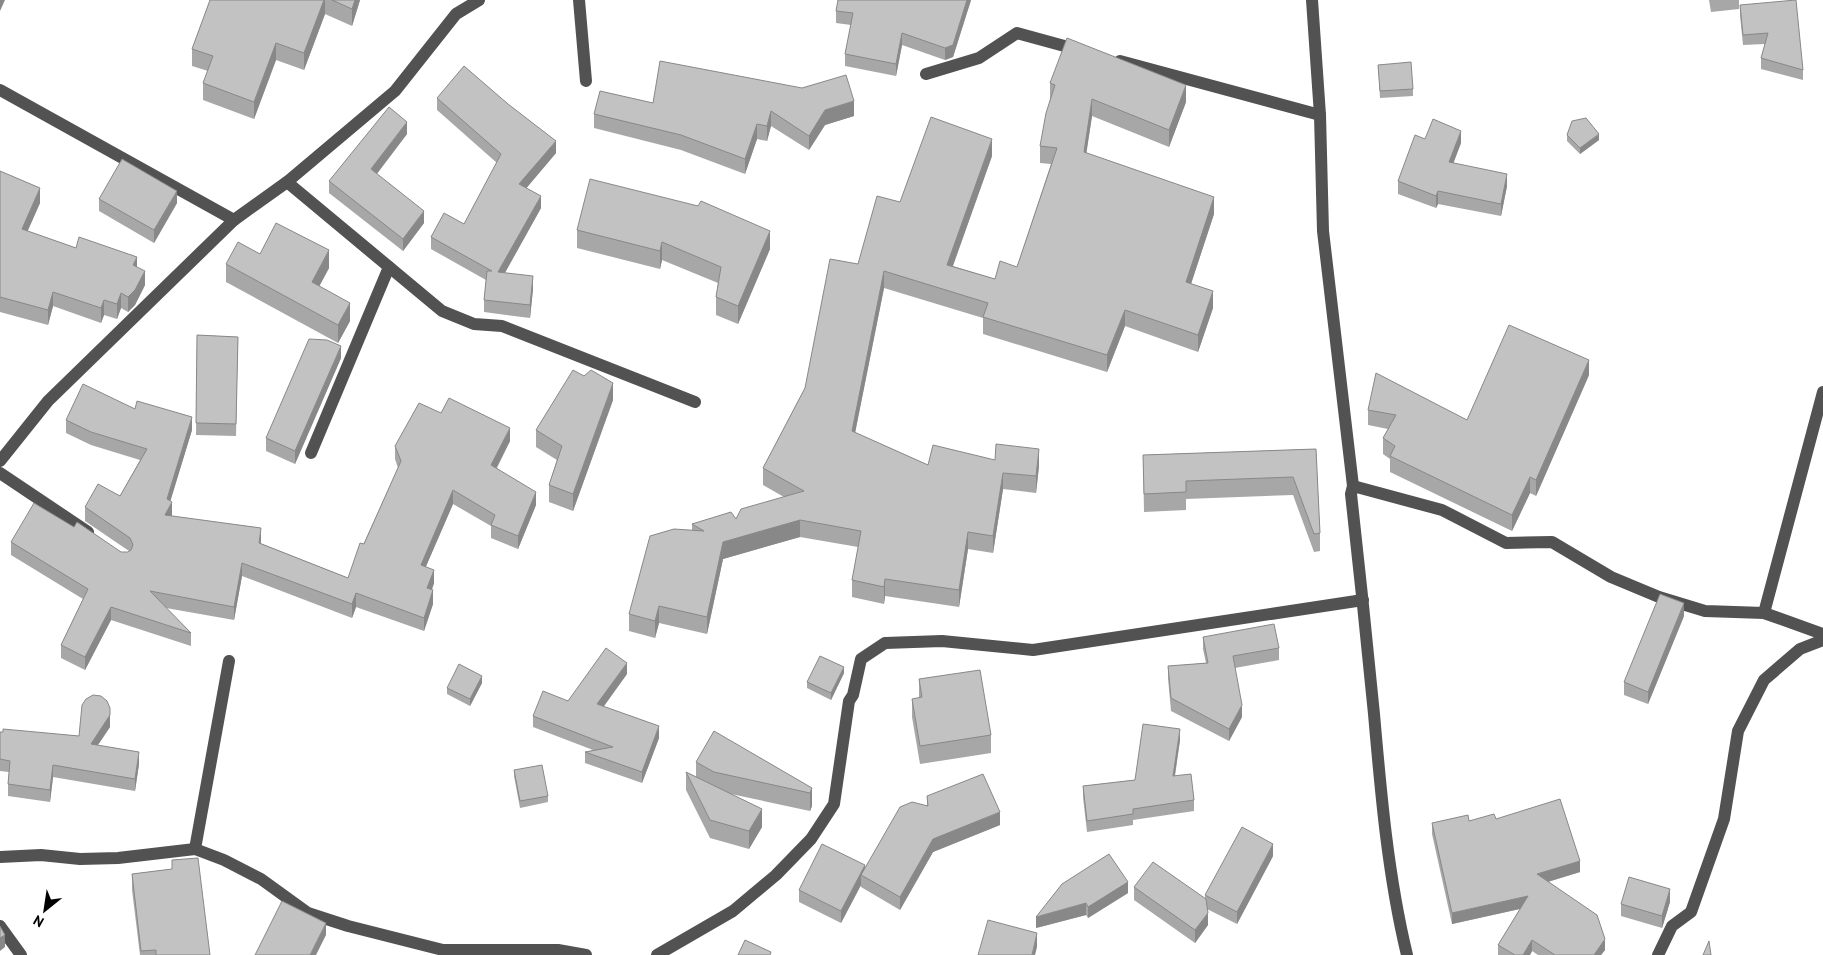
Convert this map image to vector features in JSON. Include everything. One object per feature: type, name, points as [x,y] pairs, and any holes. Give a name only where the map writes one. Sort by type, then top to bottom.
[{"type":"street","points":[[0,461],[48,400],[103,349],[234,220],[286,182],[395,91],[456,14],[479,0]]},
{"type":"street","points":[[579,0],[586,82]]},
{"type":"street","points":[[1312,0],[1320,114],[1324,231],[1353,486],[1350,494],[1363,600],[1384,826],[1397,911],[1408,955]]},
{"type":"street","points":[[926,74],[979,58],[1017,33],[1093,54]]},
{"type":"street","points":[[1112,59],[1320,114]]},
{"type":"street","points":[[0,90],[234,220]]},
{"type":"street","points":[[286,182],[442,311],[474,324],[502,326],[695,402]]},
{"type":"street","points":[[311,453],[389,267]]},
{"type":"street","points":[[1764,613],[1823,392]]},
{"type":"street","points":[[0,473],[102,542]]},
{"type":"street","points":[[1353,486],[1442,510],[1506,543],[1552,542],[1611,577],[1658,597],[1705,611],[1764,613],[1823,634]]},
{"type":"street","points":[[657,955],[733,911],[776,875],[811,839],[834,804],[849,701],[853,694],[861,659],[885,643],[942,641],[1033,650],[1363,600]]},
{"type":"street","points":[[1658,955],[1672,926],[1691,912],[1724,819],[1738,731],[1764,680],[1800,649],[1823,640]]},
{"type":"street","points":[[196,849],[229,661]]},
{"type":"street","points":[[0,857],[41,854],[80,859],[118,858],[196,849],[224,860],[261,879],[308,912],[348,926],[443,950],[558,950],[586,955]]},
{"type":"street","points":[[0,926],[21,955]]},
{"type":"building","points":[[210,0],[324,0],[304,53],[276,43],[254,102],[203,83],[213,56],[192,49]]},
{"type":"building","points":[[332,0],[355,0],[352,9]]},
{"type":"building","points":[[838,0],[967,0],[953,45],[945,48],[902,33],[896,64],[845,54],[853,13],[836,11]]},
{"type":"building","points":[[1796,0],[1803,70],[1761,58],[1768,33],[1743,35],[1740,5]]},
{"type":"building","points":[[1067,38],[1186,85],[1169,130],[1092,99],[1084,152],[1214,197],[1186,282],[1213,291],[1198,335],[1125,310],[1107,355],[983,317],[988,303],[884,271],[852,431],[928,465],[933,445],[995,460],[996,444],[1039,449],[1036,476],[1003,473],[993,536],[968,532],[959,590],[885,579],[884,587],[852,580],[861,531],[800,520],[723,542],[707,617],[659,606],[655,621],[629,614],[650,536],[674,529],[704,531],[692,524],[731,512],[736,519],[741,509],[804,491],[763,468],[805,388],[830,259],[858,264],[877,196],[900,202],[931,117],[992,139],[947,265],[995,279],[1000,261],[1017,267],[1057,148],[1040,146],[1046,113],[1055,85],[1050,83]]},
{"type":"building","points":[[660,61],[802,88],[846,75],[854,101],[825,110],[809,136],[771,111],[767,126],[757,124],[745,159],[681,135],[594,114],[600,91],[653,103]]},
{"type":"building","points":[[1411,62],[1413,89],[1380,91],[1378,65]]},
{"type":"building","points":[[464,66],[508,104],[556,141],[519,184],[541,196],[498,272],[533,276],[530,305],[484,300],[487,271],[492,271],[431,237],[444,213],[464,224],[501,154],[437,98]]},
{"type":"building","points":[[389,107],[407,122],[371,169],[424,211],[403,239],[329,181]]},
{"type":"building","points":[[1586,118],[1599,134],[1580,148],[1567,135],[1572,121]]},
{"type":"building","points":[[1433,119],[1461,131],[1449,162],[1507,174],[1501,204],[1438,191],[1436,196],[1398,181],[1415,135],[1425,139]]},
{"type":"building","points":[[122,159],[177,191],[154,230],[99,199]]},
{"type":"building","points":[[0,171],[40,188],[22,229],[76,248],[79,237],[137,257],[133,265],[145,271],[135,290],[128,297],[121,293],[117,304],[104,300],[101,308],[53,292],[48,310],[0,297]]},
{"type":"building","points":[[590,179],[698,206],[701,201],[770,231],[738,306],[716,297],[721,267],[662,242],[660,251],[577,230]]},
{"type":"building","points":[[276,223],[329,250],[312,282],[350,303],[338,325],[226,264],[238,242],[260,254]]},
{"type":"building","points":[[1509,325],[1589,360],[1536,480],[1530,477],[1512,515],[1390,456],[1395,446],[1383,438],[1396,415],[1368,410],[1376,373],[1467,420]]},
{"type":"building","points":[[197,335],[238,337],[236,424],[196,423]]},
{"type":"building","points":[[309,339],[327,340],[341,346],[295,451],[266,438]]},
{"type":"building","points":[[573,370],[584,376],[591,370],[613,383],[573,494],[549,485],[562,446],[536,430]]},
{"type":"building","points":[[83,384],[135,409],[137,401],[192,417],[167,499],[172,502],[165,515],[261,528],[259,543],[348,578],[360,543],[364,544],[401,461],[395,446],[419,403],[441,413],[449,398],[510,428],[491,465],[536,492],[518,536],[491,525],[495,515],[453,490],[421,565],[434,570],[427,588],[433,590],[424,618],[356,593],[352,604],[242,563],[234,607],[150,591],[191,633],[111,607],[85,657],[61,645],[88,589],[11,542],[34,503],[74,527],[77,522],[121,552],[131,550],[133,545],[130,538],[85,507],[98,484],[120,496],[147,449],[91,432],[66,420]]},
{"type":"building","points":[[1316,449],[1320,533],[1314,534],[1293,477],[1186,481],[1186,492],[1144,494],[1143,455]]},
{"type":"building","points":[[1660,594],[1684,603],[1648,692],[1624,682]]},
{"type":"building","points":[[1274,624],[1279,648],[1233,656],[1242,705],[1229,729],[1171,698],[1168,666],[1208,663],[1203,637]]},
{"type":"building","points":[[606,648],[627,663],[597,704],[659,726],[642,772],[585,752],[613,747],[533,716],[543,691],[568,701]]},
{"type":"building","points":[[820,656],[844,667],[831,693],[807,682]]},
{"type":"building","points":[[459,664],[482,676],[470,699],[447,688]]},
{"type":"building","points":[[980,670],[991,735],[920,746],[912,699],[922,697],[919,679]]},
{"type":"building","points":[[93,695],[101,696],[107,701],[110,715],[91,744],[139,752],[135,779],[53,765],[50,790],[8,784],[10,761],[0,759],[0,732],[3,732],[3,729],[79,736],[82,705],[86,699]]},
{"type":"building","points":[[1143,724],[1180,729],[1173,776],[1191,774],[1194,800],[1133,809],[1133,814],[1087,821],[1083,786],[1135,780]]},
{"type":"building","points":[[714,731],[812,788],[810,793],[714,772],[696,762]]},
{"type":"building","points":[[542,765],[548,796],[520,801],[514,770]]},
{"type":"building","points":[[686,772],[762,809],[749,831],[710,820]]},
{"type":"building","points":[[983,774],[1000,812],[933,839],[900,897],[861,875],[900,807],[912,802],[928,806],[927,796]]},
{"type":"building","points":[[1560,799],[1580,861],[1537,874],[1597,915],[1605,939],[1594,955],[1555,955],[1532,940],[1523,955],[1515,955],[1498,945],[1528,896],[1452,913],[1432,823],[1468,815],[1469,821],[1494,814],[1496,819]]},
{"type":"building","points":[[1242,827],[1273,844],[1237,912],[1205,895]]},
{"type":"building","points":[[822,844],[865,865],[841,911],[799,890]]},
{"type":"building","points":[[1109,854],[1128,882],[1088,907],[1086,903],[1036,917],[1062,884]]},
{"type":"building","points":[[198,858],[210,955],[156,955],[156,950],[141,951],[132,874],[172,869],[172,860]]},
{"type":"building","points":[[1153,862],[1206,899],[1208,913],[1195,930],[1134,887]]},
{"type":"building","points":[[1629,877],[1670,889],[1662,916],[1621,904]]},
{"type":"building","points":[[282,901],[326,923],[310,955],[255,955]]},
{"type":"building","points":[[988,920],[1037,933],[1032,955],[978,955]]},
{"type":"building","points":[[0,926],[5,935],[0,938]]},
{"type":"building","points":[[745,940],[771,952],[770,955],[738,955]]},
{"type":"building","points":[[1709,941],[1711,955],[1703,955]]}]
